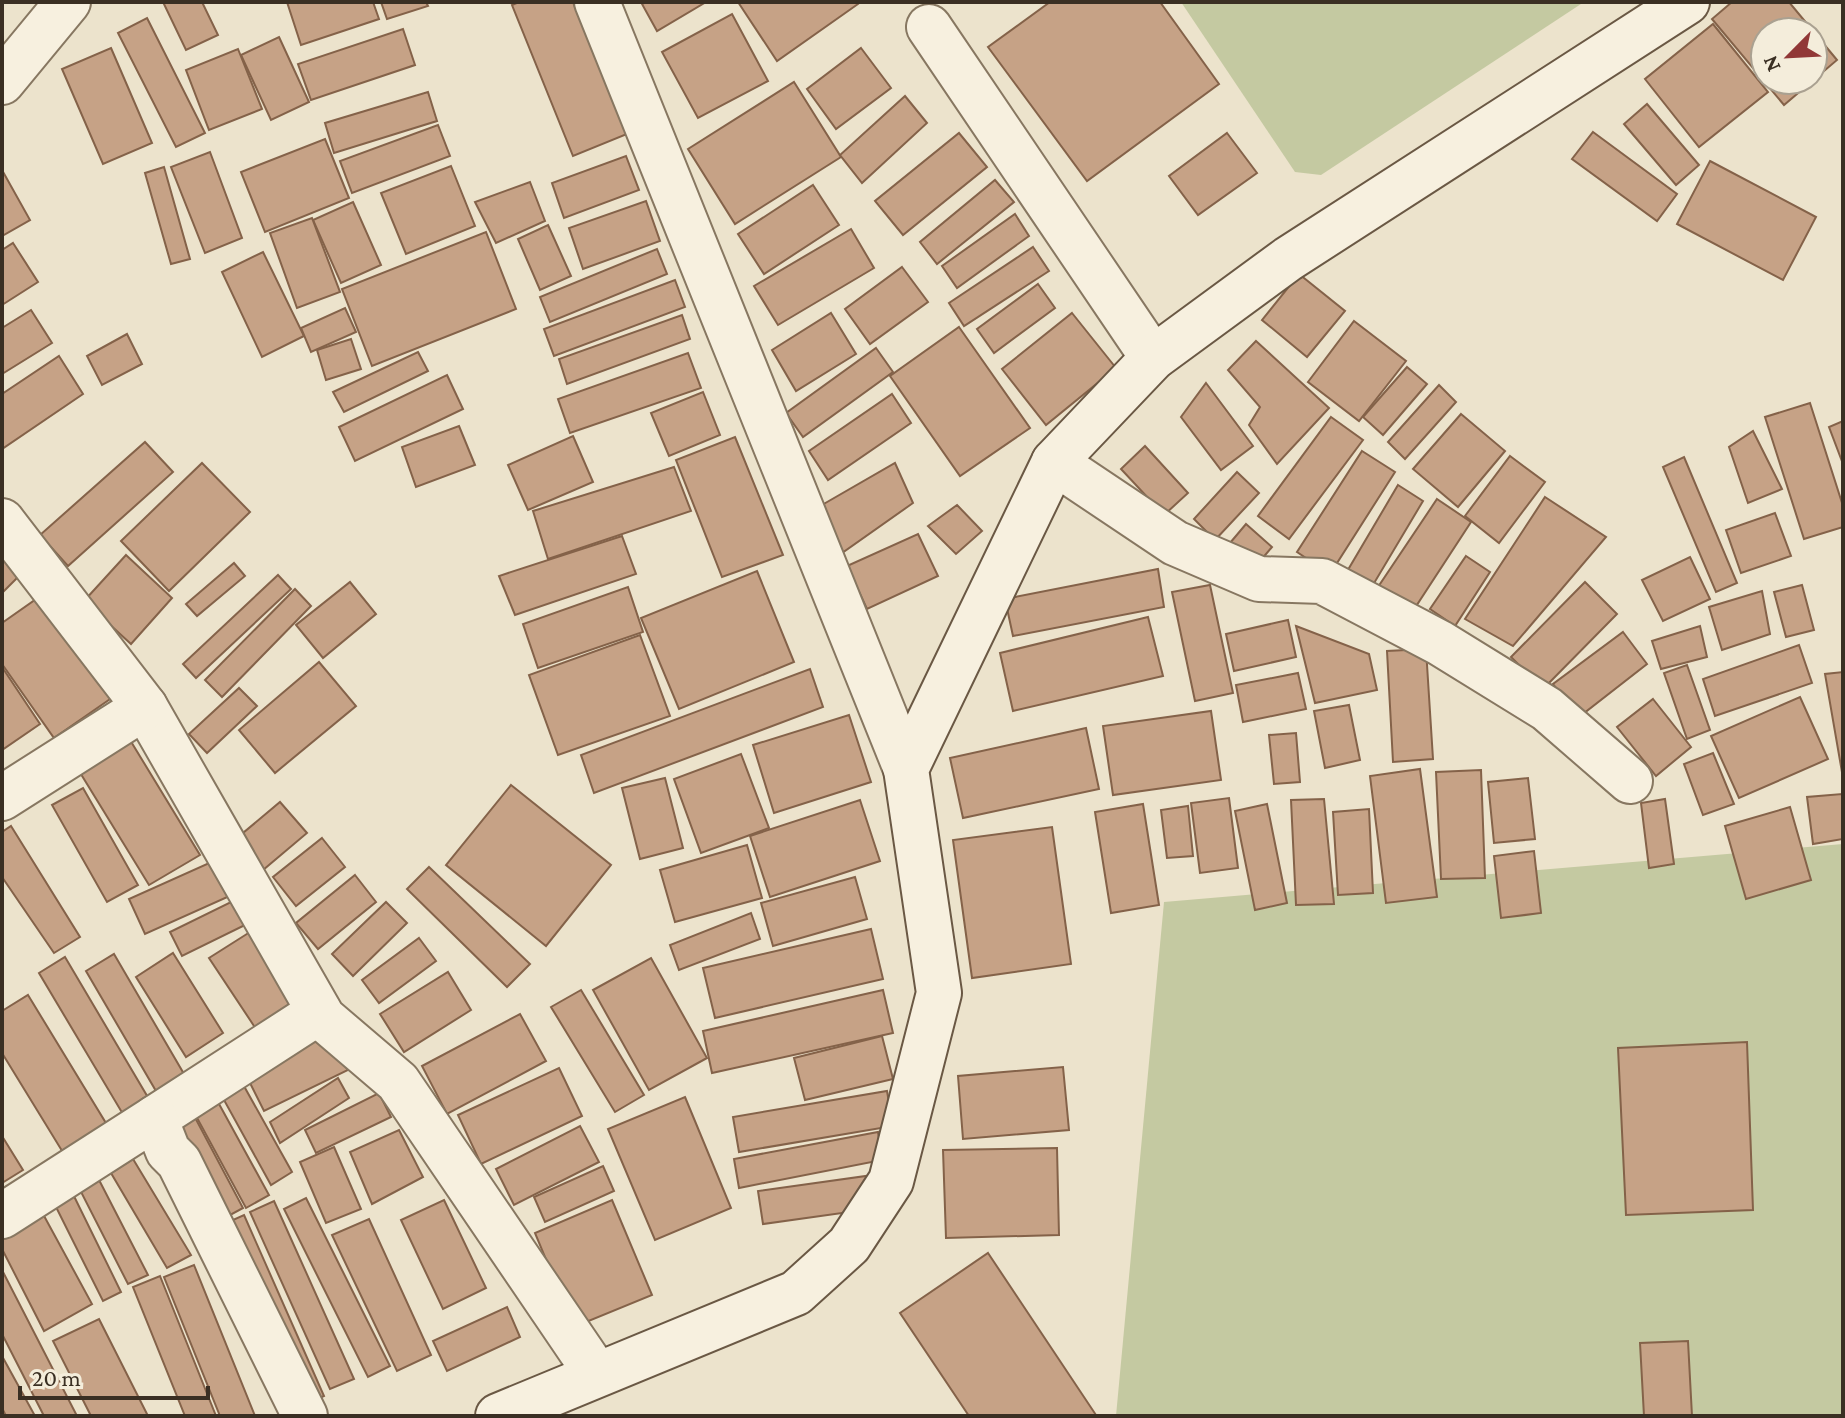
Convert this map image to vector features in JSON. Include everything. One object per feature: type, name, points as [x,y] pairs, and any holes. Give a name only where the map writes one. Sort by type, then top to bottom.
[{"type":"street","points":[[2,82],[68,2]]},
{"type":"street","points":[[498,1416],[796,1293],[849,1245],[891,1181],[939,993],[906,769],[597,2]]},
{"type":"street","points":[[906,769],[1054,462],[1153,358],[1288,259],[1687,2]]},
{"type":"street","points":[[929,27],[1153,358]]},
{"type":"street","points":[[1054,462],[1175,543],[1259,579],[1322,581],[1440,643],[1547,709],[1630,781]]},
{"type":"street","points":[[2,521],[145,707],[319,1012],[398,1082],[596,1373]]},
{"type":"street","points":[[2,798],[145,707]]},
{"type":"street","points":[[2,1216],[319,1012]]},
{"type":"street","points":[[155,1118],[168,1151],[179,1162],[305,1416]]},
{"type":"green space","points":[[1181,2],[1584,2],[1321,175],[1295,172]]},
{"type":"green space","points":[[1843,844],[1843,1416],[1116,1416],[1164,902]]},
{"type":"building","points":[[163,2],[202,2],[218,35],[186,50]]},
{"type":"building","points":[[287,2],[373,2],[379,19],[301,45]]},
{"type":"building","points":[[381,2],[426,2],[428,6],[387,19]]},
{"type":"building","points":[[519,2],[573,2],[627,134],[573,156],[512,5]]},
{"type":"building","points":[[706,2],[657,31],[642,4]]},
{"type":"building","points":[[738,2],[857,2],[858,4],[777,61]]},
{"type":"building","points":[[1050,2],[1160,2],[1219,84],[1087,181],[988,47]]},
{"type":"building","points":[[1732,2],[1789,2],[1801,16],[1749,16],[1749,63],[1712,19]]},
{"type":"building","points":[[732,14],[768,81],[698,118],[662,52]]},
{"type":"building","points":[[147,18],[205,133],[176,147],[118,33]]},
{"type":"building","points":[[1713,24],[1749,69],[1749,96],[1763,96],[1699,147],[1645,79]]},
{"type":"building","points":[[403,29],[415,65],[311,100],[298,64]]},
{"type":"building","points":[[279,37],[309,102],[271,120],[241,55]]},
{"type":"building","points":[[111,48],[152,143],[103,164],[62,69]]},
{"type":"building","points":[[861,48],[891,88],[836,129],[807,89]]},
{"type":"building","points":[[238,49],[262,109],[209,130],[186,70]]},
{"type":"building","points":[[1829,50],[1837,60],[1829,67]]},
{"type":"building","points":[[794,82],[841,157],[735,224],[688,149]]},
{"type":"building","points":[[428,92],[437,121],[334,153],[325,123]]},
{"type":"building","points":[[905,96],[927,123],[862,183],[840,155]]},
{"type":"building","points":[[1776,96],[1795,96],[1784,105]]},
{"type":"building","points":[[1647,104],[1699,165],[1676,185],[1624,124]]},
{"type":"building","points":[[438,125],[450,156],[352,193],[340,161]]},
{"type":"building","points":[[1593,132],[1677,194],[1657,221],[1572,159]]},
{"type":"building","points":[[959,133],[987,167],[903,235],[875,201]]},
{"type":"building","points":[[1227,133],[1257,173],[1198,215],[1169,176]]},
{"type":"building","points":[[325,139],[349,198],[265,232],[241,172]]},
{"type":"building","points":[[210,152],[242,238],[205,253],[171,167]]},
{"type":"building","points":[[626,156],[639,190],[564,218],[552,183]]},
{"type":"building","points":[[1710,161],[1816,217],[1783,280],[1677,224]]},
{"type":"building","points":[[451,166],[475,226],[406,254],[381,193]]},
{"type":"building","points":[[164,167],[190,259],[171,264],[145,173]]},
{"type":"building","points":[[2,170],[30,220],[2,236]]},
{"type":"building","points":[[995,180],[1014,202],[937,264],[920,242]]},
{"type":"building","points":[[530,182],[545,221],[496,243],[475,202]]},
{"type":"building","points":[[813,185],[839,225],[764,274],[738,234]]},
{"type":"building","points":[[646,201],[660,241],[583,269],[569,228]]},
{"type":"building","points":[[353,202],[381,265],[341,283],[313,220]]},
{"type":"building","points":[[1015,214],[1029,236],[957,288],[942,266]]},
{"type":"building","points":[[312,218],[340,292],[297,308],[270,233]]},
{"type":"building","points":[[548,225],[571,276],[540,290],[518,239]]},
{"type":"building","points":[[851,229],[874,268],[778,325],[754,286]]},
{"type":"building","points":[[486,232],[516,309],[372,366],[342,289]]},
{"type":"building","points":[[13,243],[38,282],[2,305],[2,250]]},
{"type":"building","points":[[1033,247],[1049,271],[964,326],[949,303]]},
{"type":"building","points":[[657,249],[667,274],[550,322],[540,297]]},
{"type":"building","points":[[263,252],[304,336],[262,357],[222,272]]},
{"type":"building","points":[[902,267],[928,302],[870,344],[845,309]]},
{"type":"building","points":[[1299,274],[1345,311],[1307,357],[1262,320]]},
{"type":"building","points":[[675,280],[685,307],[554,356],[544,329]]},
{"type":"building","points":[[1038,284],[1055,308],[994,353],[977,329]]},
{"type":"building","points":[[345,308],[356,332],[311,352],[301,328]]},
{"type":"building","points":[[31,310],[52,343],[2,374],[2,328]]},
{"type":"building","points":[[831,313],[856,354],[796,391],[772,350]]},
{"type":"building","points":[[1072,313],[1116,368],[1046,425],[1002,369]]},
{"type":"building","points":[[682,315],[690,339],[567,384],[559,359]]},
{"type":"building","points":[[1354,321],[1406,361],[1359,421],[1308,382]]},
{"type":"building","points":[[959,327],[1030,428],[960,476],[890,376]]},
{"type":"building","points":[[127,334],[142,364],[102,385],[87,356]]},
{"type":"building","points":[[351,339],[361,369],[326,380],[317,350]]},
{"type":"building","points":[[1256,341],[1329,408],[1277,464],[1249,425],[1260,407],[1228,370]]},
{"type":"building","points":[[876,348],[893,372],[803,437],[786,413]]},
{"type":"building","points":[[418,352],[428,371],[344,412],[333,392]]},
{"type":"building","points":[[688,353],[701,388],[570,433],[558,399]]},
{"type":"building","points":[[59,356],[83,394],[2,449],[2,394]]},
{"type":"building","points":[[1407,367],[1427,384],[1383,435],[1363,417]]},
{"type":"building","points":[[447,375],[463,409],[355,461],[339,427]]},
{"type":"building","points":[[1206,383],[1253,446],[1221,470],[1181,417]]},
{"type":"building","points":[[1439,385],[1456,402],[1405,459],[1388,442]]},
{"type":"building","points":[[703,392],[720,435],[669,456],[651,413]]},
{"type":"building","points":[[892,394],[911,423],[828,480],[809,451]]},
{"type":"building","points":[[1810,403],[1843,506],[1843,527],[1804,539],[1765,417]]},
{"type":"building","points":[[1461,414],[1505,451],[1458,507],[1413,469]]},
{"type":"building","points":[[1331,417],[1363,440],[1289,539],[1258,516]]},
{"type":"building","points":[[1843,421],[1843,464],[1829,427]]},
{"type":"building","points":[[459,426],[475,465],[416,487],[402,447]]},
{"type":"building","points":[[1753,431],[1782,489],[1748,503],[1729,447]]},
{"type":"building","points":[[573,436],[593,482],[528,510],[508,465]]},
{"type":"building","points":[[735,437],[783,555],[722,577],[676,460]]},
{"type":"building","points":[[145,442],[173,472],[68,566],[40,535]]},
{"type":"building","points":[[1145,446],[1188,493],[1164,515],[1121,469]]},
{"type":"building","points":[[1362,451],[1395,472],[1330,574],[1297,552]]},
{"type":"building","points":[[1510,456],[1545,482],[1499,543],[1465,516]]},
{"type":"building","points":[[1684,457],[1737,583],[1716,592],[1663,467]]},
{"type":"building","points":[[202,463],[250,512],[169,591],[121,541]]},
{"type":"building","points":[[895,463],[913,503],[842,553],[815,509]]},
{"type":"building","points":[[674,467],[691,511],[548,559],[533,511]]},
{"type":"building","points":[[1237,472],[1259,493],[1215,540],[1194,519]]},
{"type":"building","points":[[1398,485],[1423,501],[1367,595],[1342,580]]},
{"type":"building","points":[[1545,497],[1606,537],[1513,646],[1465,619]]},
{"type":"building","points":[[1437,499],[1471,522],[1409,617],[1374,593]]},
{"type":"building","points":[[957,505],[982,531],[956,554],[928,526]]},
{"type":"building","points":[[1775,513],[1791,556],[1741,573],[1726,530]]},
{"type":"building","points":[[1246,524],[1272,547],[1256,566],[1230,543]]},
{"type":"building","points":[[918,534],[938,576],[867,609],[847,566]]},
{"type":"building","points":[[622,536],[636,574],[515,615],[499,576]]},
{"type":"building","points":[[2,547],[25,570],[2,593]]},
{"type":"building","points":[[126,555],[172,598],[131,644],[84,601]]},
{"type":"building","points":[[1466,556],[1490,572],[1455,626],[1430,609]]},
{"type":"building","points":[[1690,557],[1710,599],[1663,621],[1642,580]]},
{"type":"building","points":[[234,563],[245,576],[197,616],[186,604]]},
{"type":"building","points":[[1158,569],[1164,607],[1013,636],[1005,599]]},
{"type":"building","points":[[757,571],[794,662],[679,709],[641,618]]},
{"type":"building","points":[[278,575],[291,589],[196,678],[183,664]]},
{"type":"building","points":[[350,582],[376,614],[323,658],[296,625]]},
{"type":"building","points":[[1585,582],[1617,614],[1543,689],[1511,657]]},
{"type":"building","points":[[1210,585],[1233,693],[1195,701],[1172,592]]},
{"type":"building","points":[[1802,585],[1814,630],[1786,637],[1774,592]]},
{"type":"building","points":[[628,587],[643,632],[538,668],[523,624]]},
{"type":"building","points":[[295,589],[311,606],[222,697],[205,680]]},
{"type":"building","points":[[1762,591],[1770,634],[1722,650],[1709,607]]},
{"type":"building","points":[[42,595],[113,697],[54,738],[2,664],[2,623]]},
{"type":"building","points":[[1148,617],[1163,676],[1013,711],[1000,653]]},
{"type":"building","points":[[1288,620],[1296,657],[1234,671],[1226,634]]},
{"type":"building","points":[[1296,626],[1369,654],[1377,690],[1315,703]]},
{"type":"building","points":[[1700,626],[1707,657],[1661,669],[1652,641]]},
{"type":"building","points":[[1623,632],[1647,664],[1579,717],[1553,684]]},
{"type":"building","points":[[640,635],[670,716],[558,755],[529,675]]},
{"type":"building","points":[[1799,645],[1812,683],[1715,716],[1703,679]]},
{"type":"building","points":[[1426,649],[1433,759],[1393,762],[1387,651]]},
{"type":"building","points":[[319,662],[356,706],[275,773],[239,730]]},
{"type":"building","points":[[1687,665],[1710,730],[1687,739],[1664,673]]},
{"type":"building","points":[[2,667],[40,724],[2,750]]},
{"type":"building","points":[[810,669],[823,707],[594,793],[581,755]]},
{"type":"building","points":[[1843,672],[1843,778],[1825,674]]},
{"type":"building","points":[[1298,673],[1306,709],[1243,722],[1236,685]]},
{"type":"building","points":[[239,688],[257,706],[207,753],[189,734]]},
{"type":"building","points":[[1800,697],[1828,759],[1739,798],[1711,736]]},
{"type":"building","points":[[1653,699],[1691,747],[1656,776],[1617,727]]},
{"type":"building","points":[[1349,705],[1360,760],[1325,768],[1314,711]]},
{"type":"building","points":[[1211,711],[1221,780],[1113,795],[1103,726]]},
{"type":"building","points":[[849,715],[871,782],[774,813],[753,745]]},
{"type":"building","points":[[1086,728],[1099,789],[963,818],[950,758]]},
{"type":"building","points":[[1296,733],[1300,782],[1274,784],[1269,735]]},
{"type":"building","points":[[127,735],[200,855],[149,885],[76,766]]},
{"type":"building","points":[[1713,753],[1734,804],[1703,815],[1684,764]]},
{"type":"building","points":[[741,754],[769,828],[701,853],[674,779]]},
{"type":"building","points":[[1420,769],[1437,897],[1386,903],[1370,776]]},
{"type":"building","points":[[1481,770],[1485,878],[1441,879],[1436,772]]},
{"type":"building","points":[[665,778],[683,848],[640,859],[622,788]]},
{"type":"building","points":[[1528,778],[1535,839],[1494,843],[1488,782]]},
{"type":"building","points":[[511,785],[611,865],[546,946],[446,865]]},
{"type":"building","points":[[83,788],[138,885],[107,902],[52,805]]},
{"type":"building","points":[[1842,794],[1843,839],[1813,844],[1807,797]]},
{"type":"building","points":[[1229,798],[1238,868],[1200,873],[1191,803]]},
{"type":"building","points":[[1324,799],[1334,904],[1296,905],[1291,800]]},
{"type":"building","points":[[1665,799],[1674,864],[1649,868],[1641,803]]},
{"type":"building","points":[[860,800],[880,861],[770,897],[750,836]]},
{"type":"building","points":[[280,802],[307,833],[263,870],[237,838]]},
{"type":"building","points":[[1143,804],[1159,905],[1111,913],[1095,812]]},
{"type":"building","points":[[1267,804],[1287,903],[1255,910],[1235,811]]},
{"type":"building","points":[[1188,806],[1193,856],[1167,858],[1161,810]]},
{"type":"building","points":[[1790,807],[1811,880],[1746,899],[1725,826]]},
{"type":"building","points":[[1369,809],[1373,893],[1338,895],[1333,812]]},
{"type":"building","points":[[11,826],[80,937],[54,953],[2,877],[2,832]]},
{"type":"building","points":[[1052,827],[1071,964],[972,978],[953,840]]},
{"type":"building","points":[[322,838],[345,867],[296,906],[273,877]]},
{"type":"building","points":[[747,845],[762,898],[675,922],[660,870]]},
{"type":"building","points":[[1534,851],[1541,913],[1501,918],[1494,856]]},
{"type":"building","points":[[227,855],[243,890],[145,934],[129,899]]},
{"type":"building","points":[[429,867],[530,964],[507,987],[407,889]]},
{"type":"building","points":[[355,875],[376,902],[318,949],[296,923]]},
{"type":"building","points":[[855,877],[867,919],[773,946],[761,903]]},
{"type":"building","points":[[233,901],[245,925],[182,956],[170,932]]},
{"type":"building","points":[[386,902],[407,923],[353,976],[332,954]]},
{"type":"building","points":[[751,913],[760,939],[679,970],[670,945]]},
{"type":"building","points":[[871,929],[883,979],[715,1018],[703,968]]},
{"type":"building","points":[[250,932],[302,1010],[262,1038],[209,958]]},
{"type":"building","points":[[419,938],[436,961],[379,1003],[362,980]]},
{"type":"building","points":[[173,953],[223,1033],[186,1057],[136,977]]},
{"type":"building","points":[[114,954],[191,1086],[163,1103],[86,971]]},
{"type":"building","points":[[65,957],[156,1111],[130,1126],[39,973]]},
{"type":"building","points":[[651,958],[707,1058],[649,1090],[593,990]]},
{"type":"building","points":[[448,972],[471,1010],[404,1052],[380,1014]]},
{"type":"building","points":[[581,990],[644,1095],[615,1112],[551,1007]]},
{"type":"building","points":[[883,990],[893,1033],[712,1073],[703,1031]]},
{"type":"building","points":[[28,995],[112,1133],[67,1159],[2,1053],[2,1011]]},
{"type":"building","points":[[520,1014],[546,1061],[447,1114],[422,1066]]},
{"type":"building","points":[[316,1029],[348,1070],[264,1111],[243,1069]]},
{"type":"building","points":[[882,1036],[893,1079],[805,1100],[794,1058]]},
{"type":"building","points":[[1747,1042],[1753,1210],[1626,1215],[1618,1048]]},
{"type":"building","points":[[1063,1067],[1069,1130],[963,1139],[958,1076]]},
{"type":"building","points":[[559,1068],[582,1116],[481,1164],[458,1115]]},
{"type":"building","points":[[338,1078],[349,1098],[280,1143],[270,1122]]},
{"type":"building","points":[[240,1079],[292,1172],[271,1185],[219,1091]]},
{"type":"building","points":[[887,1091],[893,1126],[739,1152],[733,1117]]},
{"type":"building","points":[[213,1093],[269,1195],[246,1208],[190,1105]]},
{"type":"building","points":[[379,1093],[391,1117],[316,1153],[305,1130]]},
{"type":"building","points":[[685,1097],[731,1208],[655,1240],[608,1129]]},
{"type":"building","points":[[190,1108],[243,1208],[221,1220],[167,1120]]},
{"type":"building","points":[[580,1126],[599,1162],[514,1205],[496,1169]]},
{"type":"building","points":[[399,1130],[423,1177],[372,1204],[350,1152]]},
{"type":"building","points":[[878,1132],[882,1160],[739,1188],[734,1159]]},
{"type":"building","points":[[2,1136],[23,1170],[2,1183]]},
{"type":"building","points":[[334,1147],[361,1209],[326,1223],[300,1162]]},
{"type":"building","points":[[1057,1148],[1059,1235],[946,1238],[943,1150]]},
{"type":"building","points":[[133,1159],[191,1255],[167,1268],[111,1173]]},
{"type":"building","points":[[603,1166],[614,1191],[545,1222],[534,1197]]},
{"type":"building","points":[[97,1176],[148,1275],[128,1284],[78,1186]]},
{"type":"building","points":[[866,1176],[871,1209],[763,1224],[758,1191]]},
{"type":"building","points":[[69,1186],[121,1292],[103,1301],[50,1195]]},
{"type":"building","points":[[306,1198],[390,1366],[368,1377],[284,1209]]},
{"type":"building","points":[[444,1200],[486,1288],[443,1309],[401,1220]]},
{"type":"building","points":[[612,1200],[652,1295],[574,1327],[535,1233]]},
{"type":"building","points":[[274,1201],[354,1379],[330,1389],[250,1212]]},
{"type":"building","points":[[37,1203],[92,1304],[44,1331],[2,1249],[2,1224]]},
{"type":"building","points":[[244,1215],[324,1396],[309,1403],[224,1224]]},
{"type":"building","points":[[369,1219],[431,1355],[397,1371],[332,1235]]},
{"type":"building","points":[[988,1253],[1096,1415],[969,1416],[900,1313]]},
{"type":"building","points":[[194,1265],[255,1416],[220,1416],[164,1277]]},
{"type":"building","points":[[2,1270],[77,1416],[44,1416],[2,1334]]},
{"type":"building","points":[[160,1276],[216,1416],[185,1416],[133,1287]]},
{"type":"building","points":[[507,1307],[520,1337],[447,1371],[433,1341]]},
{"type":"building","points":[[99,1319],[148,1416],[91,1416],[53,1341]]},
{"type":"building","points":[[1688,1341],[1692,1416],[1644,1416],[1640,1343]]},
{"type":"building","points":[[2,1356],[35,1416],[6,1416],[2,1408]]}]
